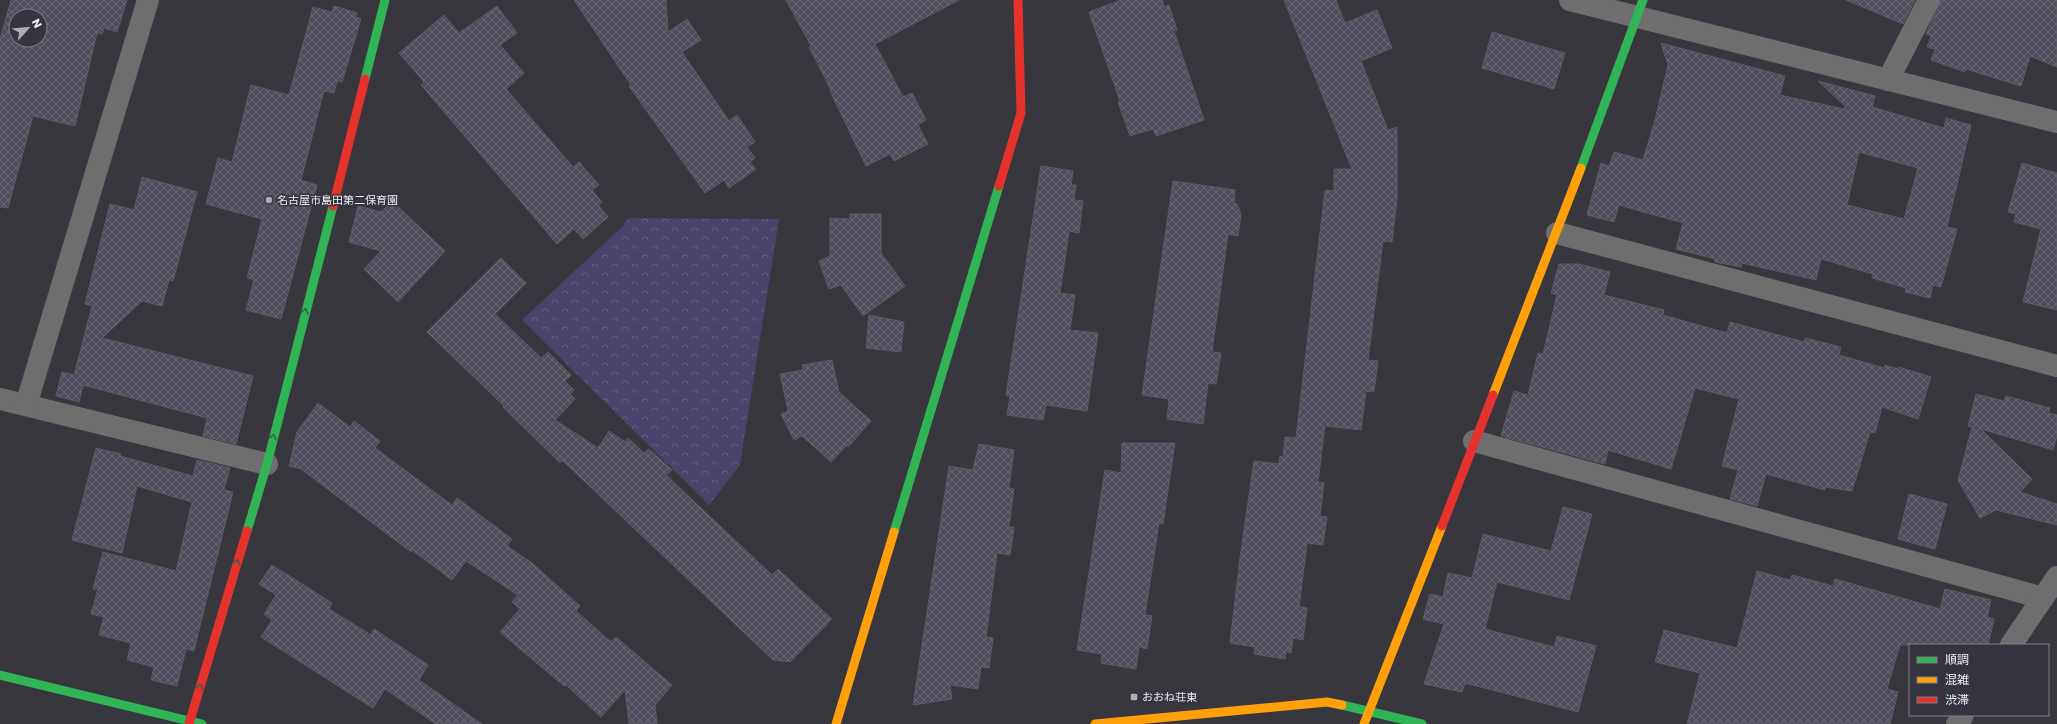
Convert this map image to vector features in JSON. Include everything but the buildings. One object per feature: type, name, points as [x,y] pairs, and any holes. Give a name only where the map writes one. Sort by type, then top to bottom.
[{"type":"street","points":[[26,405],[148,0]]},
{"type":"street","points":[[189,723],[267,464],[385,0]]},
{"type":"street","points":[[836,724],[1021,114],[1018,0]]},
{"type":"street","points":[[1570,0],[1639,9],[1888,80],[2057,122]]},
{"type":"street","points":[[1888,80],[1929,0]]},
{"type":"street","points":[[1364,724],[1557,233],[1639,9]]},
{"type":"street","points":[[1557,233],[2057,366]]},
{"type":"street","points":[[0,399],[267,464]]},
{"type":"street","points":[[1474,441],[2043,598]]},
{"type":"street","points":[[2012,644],[2057,577]]},
{"type":"street","points":[[0,675],[189,723],[202,724]]},
{"type":"street","points":[[1095,724],[1327,702],[1422,724]]},
{"type":"green space","points":[[628,218],[779,219],[740,465],[709,505],[522,320],[622,227]]},
{"type":"traffic: fast","points":[[365,79],[385,0]]},
{"type":"traffic: fast","points":[[1581,168],[1643,0]]},
{"type":"traffic: fast","points":[[894,532],[999,186]]},
{"type":"traffic: fast","points":[[247,531],[267,464],[333,206]]},
{"type":"traffic: fast","points":[[0,675],[202,724]]},
{"type":"traffic: fast","points":[[1342,705],[1422,724]]},
{"type":"traffic: slow","points":[[1493,395],[1581,168]]},
{"type":"traffic: slow","points":[[1364,724],[1442,526]]},
{"type":"traffic: slow","points":[[836,724],[894,532]]},
{"type":"traffic: slow","points":[[1095,724],[1327,702],[1342,705]]},
{"type":"traffic: jam","points":[[999,186],[1021,113],[1018,0]]},
{"type":"traffic: jam","points":[[333,206],[365,79]]},
{"type":"traffic: jam","points":[[1442,526],[1493,395]]},
{"type":"traffic: jam","points":[[189,724],[247,531]]},
{"type":"place","name":"名古屋市島田第二保育園","points":[[269,200]]},
{"type":"place","name":"おおね荘東","points":[[1134,697]]}]
